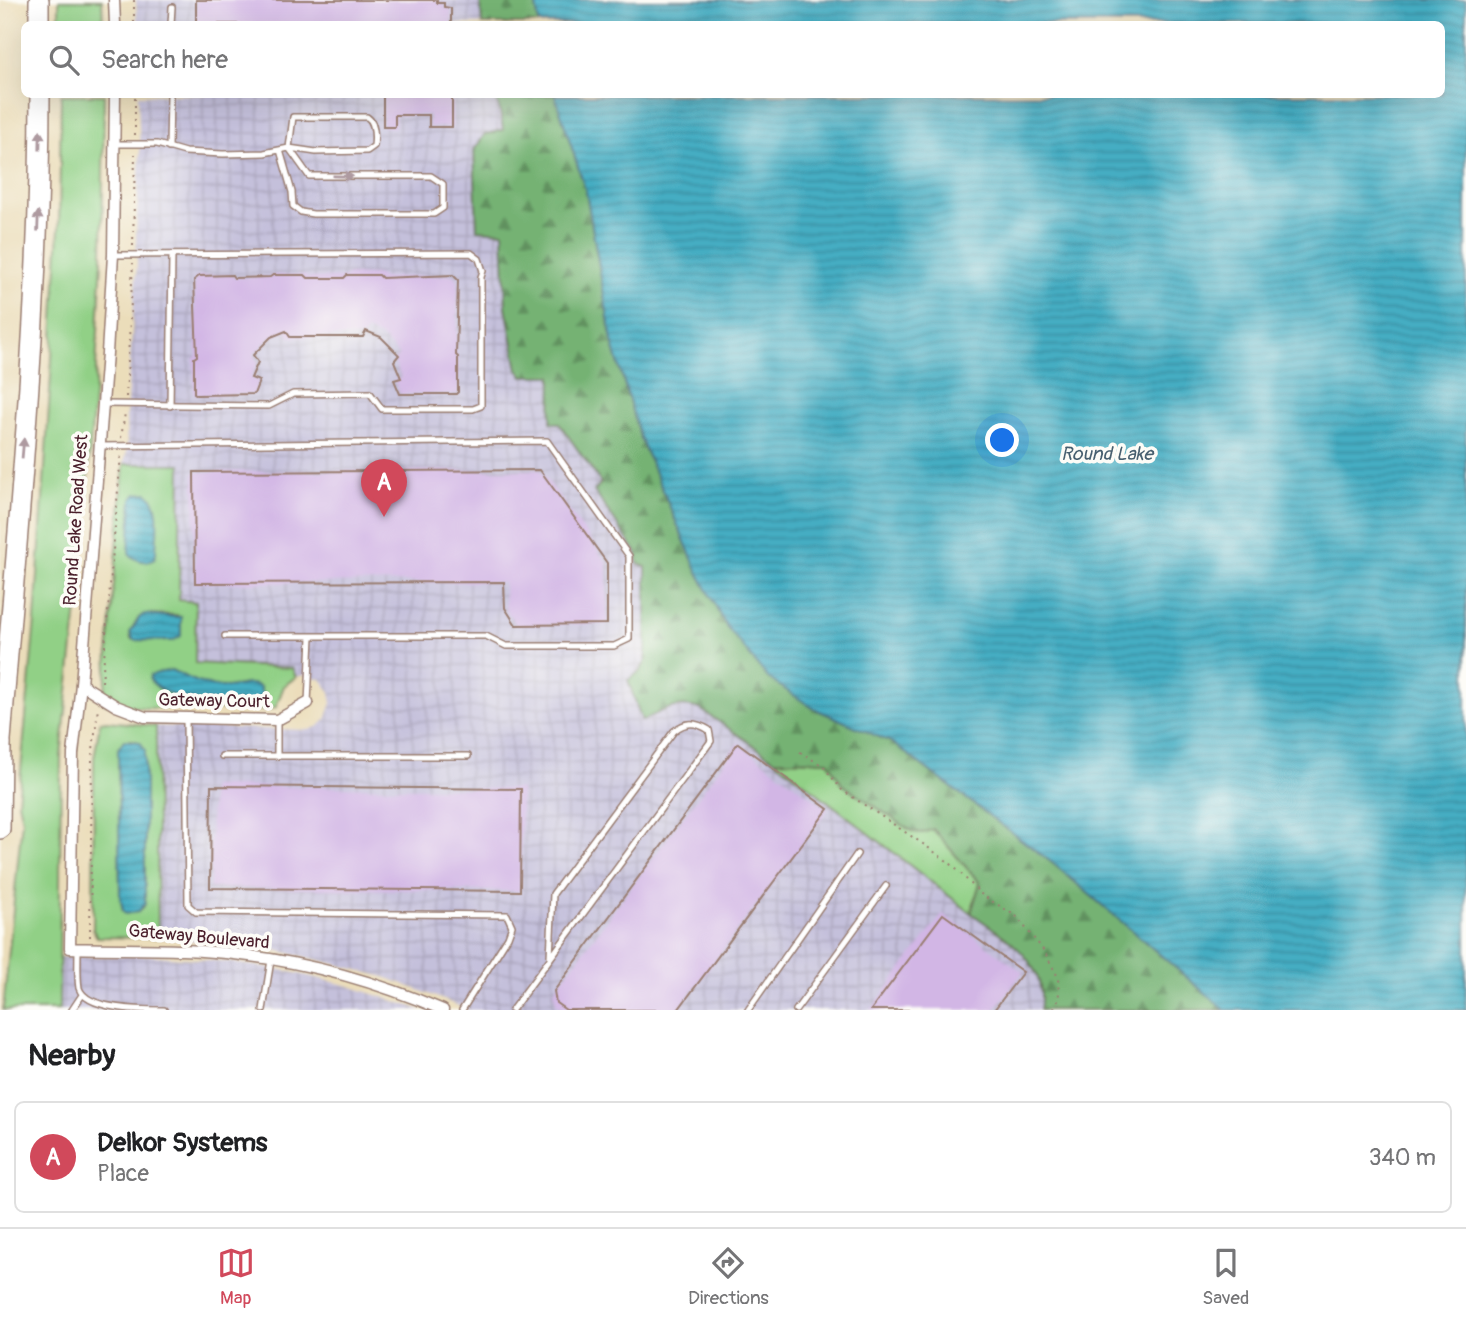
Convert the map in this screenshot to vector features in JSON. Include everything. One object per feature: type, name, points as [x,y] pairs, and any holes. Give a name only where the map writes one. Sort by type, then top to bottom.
[{"type":"highway","points":[[39,0],[39,21]]},
{"type":"highway","points":[[0,829],[1,744],[34,315],[40,98]]},
{"type":"street","points":[[114,0],[114,21]]},
{"type":"street","name":"Round Lake Road West","points":[[79,948],[73,754],[81,684],[113,255],[115,98]]},
{"type":"street","name":"Gateway Court","points":[[81,684],[116,706],[145,717],[277,720],[308,703]]},
{"type":"street","name":"Gateway Boulevard","points":[[79,948],[182,950],[271,960],[331,972],[443,1010]]},
{"type":"lane","points":[[172,7],[172,21]]},
{"type":"lane","points":[[169,148],[170,98]]},
{"type":"lane","points":[[116,144],[157,144],[185,152],[223,154],[289,148],[316,152],[370,150],[374,146],[372,122],[370,118],[361,116],[293,117],[289,148],[309,176],[431,176],[443,184],[443,208],[434,214],[301,212],[293,206],[292,191],[280,150]]},
{"type":"lane","points":[[103,404],[269,406],[293,394],[370,393],[382,409],[473,409],[481,406],[483,271],[479,258],[471,253],[113,255]]},
{"type":"lane","points":[[170,406],[172,255]]},
{"type":"lane","points":[[99,446],[547,441],[628,555],[629,639],[614,646],[506,646],[486,636],[225,636]]},
{"type":"lane","points":[[308,703],[311,637]]},
{"type":"lane","points":[[186,718],[188,905],[196,912],[507,915],[512,926],[508,937],[462,1010]]},
{"type":"lane","points":[[277,720],[277,756]]},
{"type":"lane","points":[[512,1010],[711,741],[709,730],[698,723],[683,724],[674,731],[553,894],[550,957]]},
{"type":"lane","points":[[222,756],[468,756]]},
{"type":"lane","points":[[748,1010],[857,854]]},
{"type":"lane","points":[[796,1010],[886,886]]},
{"type":"lane","points":[[79,948],[79,987],[82,995],[104,1010],[164,1010]]},
{"type":"lane","points":[[263,1010],[271,960]]},
{"type":"lane","points":[[72,1010],[82,995]]},
{"type":"path","points":[[134,0],[134,21]]},
{"type":"path","points":[[79,948],[92,758],[109,610],[120,430],[125,405],[133,255],[135,98]]},
{"type":"path","points":[[800,752],[823,766],[842,790],[950,863],[982,895],[1016,916],[1044,951],[1058,977],[1059,999],[1053,1010]]},
{"type":"shaded area","points":[[136,0],[480,0],[482,21],[137,21]]},
{"type":"shaded area","points":[[138,98],[495,98],[503,130],[477,230],[503,232],[506,307],[523,376],[552,376],[559,422],[601,483],[594,491],[646,567],[647,653],[640,671],[642,720],[666,709],[691,706],[700,709],[775,760],[1025,954],[1040,984],[1040,1010],[469,1010],[388,978],[280,951],[158,938],[156,726],[309,730],[326,719],[332,703],[330,692],[321,679],[304,675],[296,677],[291,668],[195,663],[196,602],[179,601],[181,464],[124,464],[127,451],[126,415],[137,262],[140,153]]},
{"type":"shaded area","points":[[148,955],[283,970],[346,985],[422,1010],[59,1010],[58,957]]},
{"type":"green space","points":[[59,0],[102,0],[103,21],[59,21]]},
{"type":"green space","points":[[480,0],[535,0],[538,21],[482,21]]},
{"type":"green space","points":[[61,98],[104,98],[102,259],[95,386],[77,609],[61,756],[59,1010],[3,1010],[22,820],[18,802],[35,620],[59,228]]},
{"type":"green space","points":[[495,98],[556,98],[586,192],[612,341],[640,438],[697,570],[726,626],[813,708],[891,742],[1055,865],[1225,1010],[1040,1010],[1041,993],[1031,964],[1010,941],[971,913],[980,883],[933,829],[923,833],[913,832],[842,784],[828,761],[775,760],[700,709],[677,707],[642,721],[628,680],[640,671],[646,661],[646,567],[638,564],[637,553],[594,491],[601,483],[559,423],[551,423],[552,376],[523,376],[518,370],[506,307],[503,232],[477,230],[474,150],[485,134],[503,130]]},
{"type":"green space","points":[[124,464],[181,464],[179,600],[196,602],[195,663],[292,668],[296,677],[284,686],[276,707],[268,710],[144,708],[104,703]],"holes":[[[145,614],[178,615],[131,639],[130,633],[139,618]],[[171,670],[213,686],[260,687],[165,691]]]},
{"type":"green space","points":[[100,722],[156,726],[158,938],[97,937],[93,930],[94,758]],"holes":[[[124,740],[135,740],[145,750],[145,904],[138,911],[129,913],[123,912],[120,895],[118,749]]]},
{"type":"green space","points":[[775,760],[828,761],[842,784],[913,832],[923,833],[933,829],[980,883],[971,913]]},
{"type":"water","name":"Round Lake","points":[[535,0],[1466,0],[1466,1010],[1225,1010],[1055,865],[891,742],[813,708],[768,678],[726,626],[697,570],[640,438],[612,341],[586,192],[556,98],[1445,98],[1445,21],[538,21]]},
{"type":"water","points":[[147,493],[157,512],[156,553],[155,558],[144,561],[137,560],[129,553],[132,499],[136,494]]},
{"type":"water","points":[[144,614],[181,617],[181,636],[172,641],[133,640],[130,633]]},
{"type":"water","points":[[171,670],[213,686],[256,685],[260,687],[262,695],[256,701],[183,698],[159,688],[150,680],[150,675]]},
{"type":"water","points":[[124,740],[140,742],[145,750],[145,904],[139,911],[126,914],[123,912],[120,895],[118,749]]},
{"type":"building","points":[[196,0],[437,0],[437,3],[444,3],[444,7],[451,8],[451,21],[196,21]]},
{"type":"building","points":[[383,98],[452,98],[452,127],[429,127],[429,115],[395,115],[395,127],[383,127]]},
{"type":"building","points":[[232,275],[234,278],[305,275],[308,278],[344,278],[347,275],[379,275],[382,278],[453,275],[458,280],[458,392],[400,394],[394,380],[401,378],[394,361],[399,355],[381,337],[366,331],[363,337],[290,337],[286,331],[271,337],[253,355],[258,362],[251,378],[259,381],[254,394],[197,395],[194,393],[194,358],[197,356],[194,280],[199,276]]},
{"type":"building","points":[[540,470],[607,563],[607,624],[516,625],[505,608],[504,582],[195,583],[194,472]]},
{"type":"building","points":[[738,743],[828,809],[678,1010],[566,1010],[556,1003],[554,991]]},
{"type":"building","points":[[211,786],[521,789],[520,891],[210,888]]},
{"type":"building","points":[[943,914],[1023,972],[994,1010],[871,1010]]},
{"type":"place","name":"Delkor Systems","points":[[384,517]]}]
